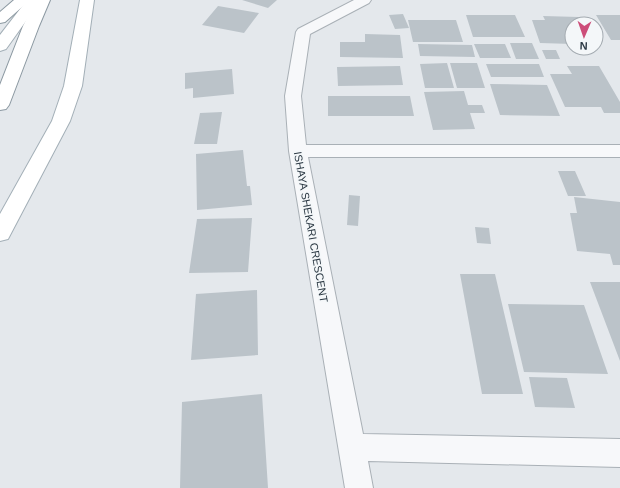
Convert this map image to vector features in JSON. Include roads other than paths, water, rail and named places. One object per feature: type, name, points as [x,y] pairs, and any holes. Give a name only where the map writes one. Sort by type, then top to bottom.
[{"type":"main road","points":[[0,19],[24,0]]},
{"type":"main road","points":[[0,46],[34,0]]},
{"type":"main road","points":[[0,105],[43,0]]},
{"type":"main road","points":[[0,234],[61,121],[73,86],[87,0]]},
{"type":"street","name":"ISHAYA SHEKARI CRESCENT","points":[[359,488],[298,151],[293,96],[303,32],[364,0]]},
{"type":"street","points":[[298,151],[620,151]]},
{"type":"street","points":[[351,447],[620,453]]}]
